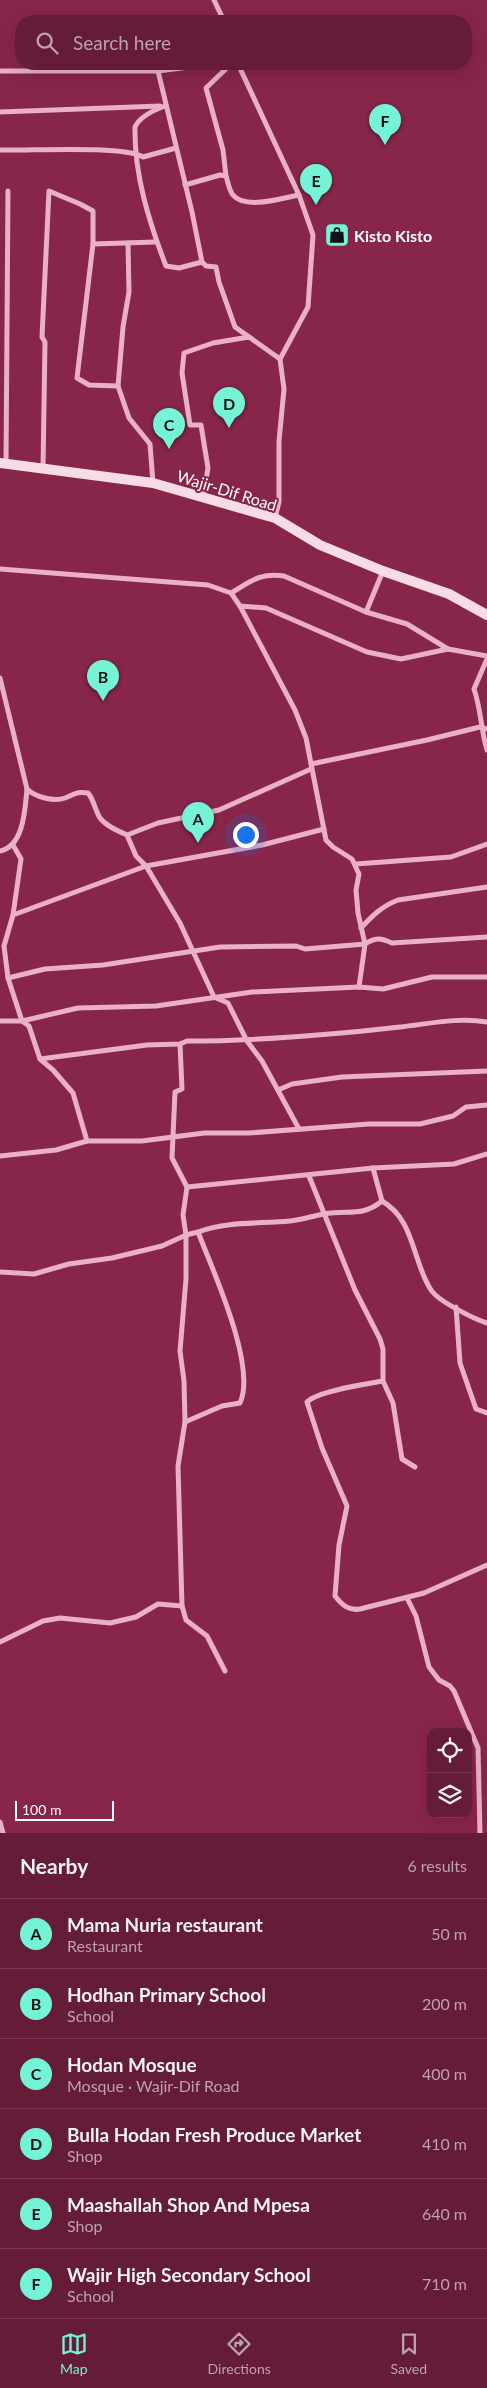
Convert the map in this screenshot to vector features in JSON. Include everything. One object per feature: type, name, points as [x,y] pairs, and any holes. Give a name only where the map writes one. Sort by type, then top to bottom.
[{"type":"main road","name":"Wajir-Dif Road","points":[[3,463],[153,483],[275,518],[320,546],[449,594],[487,615]]},
{"type":"street","points":[[214,0],[221,15]]},
{"type":"street","points":[[0,71],[166,70]]},
{"type":"street","points":[[225,70],[206,88],[223,150],[226,176],[232,194],[244,202],[261,202],[299,195]]},
{"type":"street","points":[[241,70],[299,195],[313,235],[311,287],[305,316],[280,359],[284,390],[279,441],[279,502],[275,518]]},
{"type":"street","points":[[158,71],[165,106],[186,185],[202,262],[206,266],[216,267],[219,282],[235,327],[280,359]]},
{"type":"street","points":[[0,112],[165,106]]},
{"type":"street","points":[[165,106],[156,109],[138,122],[135,134],[139,172],[156,242],[166,266],[179,268],[202,262]]},
{"type":"street","points":[[0,150],[105,151],[137,154],[144,157],[176,148]]},
{"type":"street","points":[[186,185],[220,175],[226,176]]},
{"type":"street","points":[[3,463],[8,191]]},
{"type":"street","points":[[43,469],[45,342],[42,337],[49,191],[93,211],[92,244],[77,378],[89,385],[118,386]]},
{"type":"street","points":[[92,244],[156,242]]},
{"type":"street","points":[[128,243],[129,292],[123,327],[118,386],[128,418],[150,444],[153,483]]},
{"type":"street","points":[[203,497],[208,468],[201,425],[190,425],[182,373],[184,353],[213,343],[249,336]]},
{"type":"street","points":[[0,569],[208,585],[231,593],[240,606],[295,710],[306,738],[326,840],[333,847],[349,856],[356,864],[359,874],[356,890],[365,944],[359,988]]},
{"type":"street","points":[[366,612],[383,571]]},
{"type":"street","points":[[231,593],[261,576],[270,574],[284,576],[366,612],[407,624],[448,649],[487,658],[474,689],[480,706],[480,727],[487,750]]},
{"type":"street","points":[[240,606],[266,608],[367,652],[401,660],[448,649]]},
{"type":"street","points":[[0,678],[27,788],[18,838],[13,845],[0,851]]},
{"type":"street","points":[[127,835],[158,823],[219,810],[311,766],[480,727],[487,729]]},
{"type":"street","points":[[27,788],[35,795],[52,799],[65,798],[78,791],[88,793],[94,800],[100,817],[114,829],[127,835],[136,856],[146,866],[180,922],[214,997],[228,1003],[247,1041],[262,1061],[300,1129]]},
{"type":"street","points":[[13,915],[146,866],[262,845],[324,829]]},
{"type":"street","points":[[356,864],[451,858],[487,844]]},
{"type":"street","points":[[13,845],[21,859],[13,915],[4,946],[8,978],[22,1020],[29,1026],[40,1059],[53,1070],[73,1093],[87,1141]]},
{"type":"street","points":[[361,928],[377,911],[387,904],[398,900],[487,887]]},
{"type":"street","points":[[8,978],[45,969],[103,965],[220,947],[296,946],[305,949],[365,944],[374,939],[381,938],[392,943],[487,937]]},
{"type":"street","points":[[0,1021],[22,1020],[78,1008],[156,1006],[252,992],[359,988],[383,989],[432,977],[487,978]]},
{"type":"street","points":[[40,1059],[147,1045],[180,1044],[187,1041],[247,1041],[400,1027],[433,1022],[487,1022]]},
{"type":"street","points":[[180,1044],[182,1089],[175,1092],[172,1158],[187,1187],[183,1215],[186,1235],[186,1279],[180,1351],[184,1381],[185,1422],[178,1466],[182,1606],[186,1620],[207,1636],[225,1671]]},
{"type":"street","points":[[278,1090],[292,1084],[342,1077],[487,1071]]},
{"type":"street","points":[[0,1156],[56,1150],[87,1141],[142,1141],[204,1133],[249,1133],[369,1124],[420,1124],[453,1116],[466,1107],[487,1105]]},
{"type":"street","points":[[187,1187],[373,1168],[454,1164],[487,1154]]},
{"type":"street","points":[[373,1168],[382,1201],[392,1207],[404,1220],[432,1292],[471,1318],[487,1323]]},
{"type":"street","points":[[309,1176],[355,1290],[380,1339],[383,1349],[383,1381],[393,1403],[402,1460],[415,1467]]},
{"type":"street","points":[[0,1272],[34,1274],[68,1264],[112,1258],[162,1246],[186,1235],[198,1232],[256,1221],[291,1221],[325,1213],[358,1213],[372,1209],[382,1201]]},
{"type":"street","points":[[185,1422],[214,1409],[240,1403],[244,1393],[245,1381],[234,1329],[198,1232]]},
{"type":"street","points":[[456,1307],[460,1363],[476,1408],[487,1413]]},
{"type":"street","points":[[383,1381],[348,1387],[312,1397],[306,1404],[328,1465],[347,1506],[339,1545],[335,1596],[340,1603],[354,1610],[382,1602],[408,1598],[445,1585],[487,1566]]},
{"type":"street","points":[[408,1598],[416,1616],[429,1667],[438,1680],[450,1686],[454,1691],[475,1739],[480,1784],[480,1833]]},
{"type":"street","points":[[0,1642],[43,1621],[60,1618],[110,1623],[136,1617],[158,1604],[182,1606]]},
{"type":"street","points":[[0,1822],[3,1833]]},
{"type":"place","name":"Wajir High Secondary School","points":[[385,145]]},
{"type":"place","name":"Maashallah Shop And Mpesa","points":[[316,205]]},
{"type":"place","name":"Kisto Kisto","points":[[337,235]]},
{"type":"place","name":"Bulla Hodan Fresh Produce Market","points":[[229,428]]},
{"type":"place","name":"Hodan Mosque","points":[[169,449]]},
{"type":"place","name":"Hodhan Primary School","points":[[103,701]]},
{"type":"place","name":"Mama Nuria restaurant","points":[[198,843]]}]
